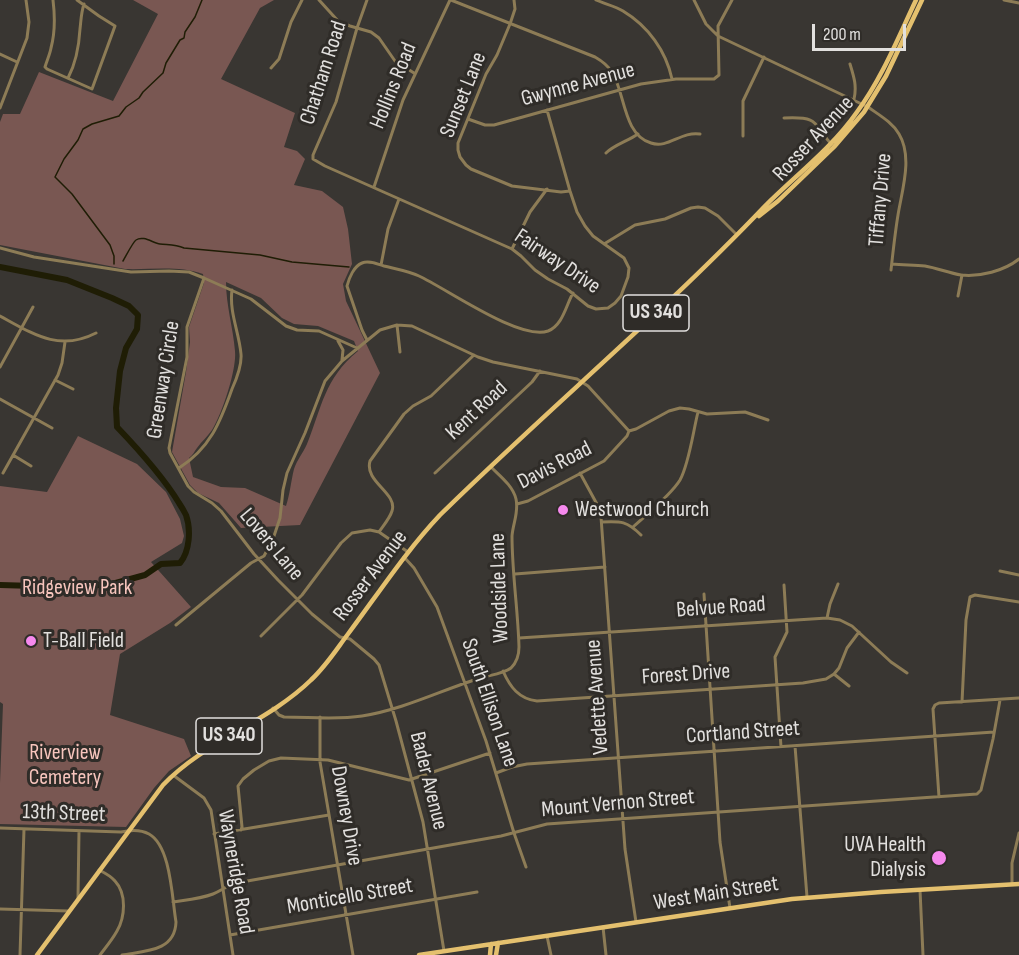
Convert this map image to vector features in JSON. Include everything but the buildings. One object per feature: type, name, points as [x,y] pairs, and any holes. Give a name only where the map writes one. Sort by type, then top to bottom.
[{"type":"main road","name":"Rosser Avenue","points":[[865,105],[916,0]]},
{"type":"main road","name":"Rosser Avenue","points":[[37,955],[156,792],[173,775],[200,755],[297,692],[314,677],[430,526],[738,235],[779,192],[832,145],[886,76],[922,0]]},
{"type":"main road","name":"West Main Street","points":[[419,955],[807,897],[1019,884]]},
{"type":"main road","points":[[496,955],[498,943]]},
{"type":"main road","points":[[490,955],[491,944]]},
{"type":"street","points":[[0,108],[25,44],[28,30],[26,0]]},
{"type":"street","points":[[53,0],[55,19],[53,36],[45,67],[92,89],[115,26],[77,0]]},
{"type":"street","points":[[271,68],[279,59],[291,22],[302,0]]},
{"type":"street","points":[[319,0],[339,22],[371,32],[379,38],[395,61],[415,74]]},
{"type":"street","name":"Chatham Road","points":[[313,157],[336,102],[367,0]]},
{"type":"street","points":[[451,0],[595,57],[606,65],[612,71],[620,90],[628,118],[646,142],[658,145],[687,134],[700,134]]},
{"type":"street","name":"Hollins Road","points":[[374,187],[403,100],[451,0]]},
{"type":"street","name":"Sunset Lane","points":[[514,0],[510,24],[486,74],[458,146],[460,157],[468,166],[512,186],[570,191]]},
{"type":"street","points":[[596,0],[622,11],[644,28],[654,39],[663,55],[672,80]]},
{"type":"street","name":"Tiffany Drive","points":[[694,0],[706,24],[718,36],[854,99],[888,121],[896,129],[905,151],[904,177],[891,270]]},
{"type":"street","points":[[718,36],[719,23],[732,0]]},
{"type":"street","points":[[1004,0],[1019,3]]},
{"type":"street","points":[[68,78],[77,50],[84,4]]},
{"type":"street","name":"Gwynne Avenue","points":[[468,119],[478,124],[490,125],[641,84],[672,80],[714,79],[719,75],[718,36]]},
{"type":"street","points":[[0,54],[18,63]]},
{"type":"street","points":[[743,136],[743,101],[764,57]]},
{"type":"street","points":[[850,64],[856,87],[854,99]]},
{"type":"street","name":"Fairway Drive","points":[[313,157],[315,160],[399,199],[512,249],[541,275],[588,306],[596,309],[608,308],[618,299],[628,277],[628,264],[622,256],[593,236],[577,212],[547,110]]},
{"type":"street","points":[[784,118],[813,121],[832,145]]},
{"type":"street","points":[[606,153],[638,134]]},
{"type":"street","points":[[512,249],[530,212],[547,189]]},
{"type":"street","points":[[381,265],[388,229],[399,199]]},
{"type":"street","points":[[604,244],[635,225],[665,219],[698,207],[705,208],[718,216],[738,235]]},
{"type":"street","points":[[0,248],[127,272],[178,271],[189,273],[256,302],[286,326],[297,330],[319,331],[358,348]]},
{"type":"street","points":[[892,264],[926,266],[962,275],[994,272],[1019,259]]},
{"type":"street","points":[[367,340],[348,290],[348,283],[354,270],[360,264],[370,262],[416,275],[492,317],[534,332],[548,331],[555,326],[573,294]]},
{"type":"street","points":[[957,297],[962,275]]},
{"type":"street","name":"Greenway Circle","points":[[204,278],[187,327],[186,357],[169,448],[178,468],[197,454],[214,433],[222,418],[239,371],[241,356],[232,313],[232,290]]},
{"type":"street","points":[[0,367],[33,307]]},
{"type":"street","points":[[0,316],[42,338],[65,342],[79,340],[96,333]]},
{"type":"street","points":[[176,625],[251,563],[266,554],[279,518],[287,473],[322,388],[330,374],[342,361],[380,330],[397,324],[406,325],[418,328],[493,362],[575,378],[582,382],[629,431]]},
{"type":"street","points":[[397,324],[400,352]]},
{"type":"street","points":[[338,339],[343,350],[342,361]]},
{"type":"street","points":[[3,473],[55,380],[62,363],[65,342]]},
{"type":"street","points":[[261,636],[297,600],[352,532],[364,530],[379,532],[391,514],[393,506],[372,476],[369,470],[370,461],[404,414],[413,406],[432,396],[474,355]]},
{"type":"street","name":"Kent Road","points":[[435,474],[532,382],[540,371]]},
{"type":"street","points":[[55,380],[73,389]]},
{"type":"street","points":[[0,399],[52,428]]},
{"type":"street","name":"Davis Road","points":[[517,504],[528,501],[606,459],[629,431],[675,409],[685,408],[713,414],[745,412],[768,420]]},
{"type":"street","points":[[633,527],[677,484],[683,474],[698,412]]},
{"type":"street","points":[[13,455],[31,466]]},
{"type":"street","name":"Woodside Lane","points":[[465,683],[511,667],[517,660],[519,647],[512,534],[517,504],[510,487],[491,467]]},
{"type":"street","name":"Lovers Lane","points":[[178,468],[184,482],[191,490],[216,506],[259,560],[297,600],[340,637],[345,638]]},
{"type":"street","name":"Vedette Avenue","points":[[580,473],[598,506],[602,522],[622,818],[636,922]]},
{"type":"street","points":[[602,522],[621,522],[633,527],[640,535]]},
{"type":"street","name":"South Ellison Lane","points":[[379,532],[406,555],[434,599],[490,753],[526,867]]},
{"type":"street","points":[[514,574],[605,567]]},
{"type":"street","points":[[1000,571],[1019,575]]},
{"type":"street","points":[[827,618],[838,584]]},
{"type":"street","points":[[781,747],[775,657],[786,636],[784,585]]},
{"type":"street","points":[[704,594],[718,812],[723,867],[730,908]]},
{"type":"street","points":[[963,702],[966,620],[970,597],[975,595],[1019,602]]},
{"type":"street","name":"Belvue Road","points":[[519,638],[827,618],[840,620],[860,632],[891,662],[907,673]]},
{"type":"street","points":[[849,686],[834,674],[847,648],[860,632]]},
{"type":"street","name":"Bader Avenue","points":[[345,638],[350,639],[376,661],[393,709],[423,822],[444,951]]},
{"type":"street","name":"Forest Drive","points":[[503,671],[518,694],[533,701],[803,683],[820,681],[834,674]]},
{"type":"street","points":[[273,708],[281,716],[356,717],[393,709],[465,683]]},
{"type":"street","points":[[939,797],[933,709],[935,705],[1019,698]]},
{"type":"street","name":"Mount Vernon Street","points":[[173,902],[205,897],[226,886],[247,881],[514,833],[547,824],[977,794],[980,792],[1000,700]]},
{"type":"street","name":"Downey Drive","points":[[320,717],[320,759],[354,955]]},
{"type":"street","name":"Cortland Street","points":[[496,772],[527,764],[994,732]]},
{"type":"street","points":[[795,746],[807,897]]},
{"type":"street","points":[[241,830],[242,820],[237,789],[239,784],[264,763],[275,759],[320,759],[402,780],[412,780],[490,753]]},
{"type":"street","name":"Wayneridge Road","points":[[173,775],[201,796],[211,810],[233,955]]},
{"type":"street","points":[[214,834],[328,815]]},
{"type":"street","name":"13th Street","points":[[0,828],[79,831],[134,830],[147,833],[159,843],[166,862],[176,927],[170,940],[158,948],[122,955]]},
{"type":"street","points":[[20,955],[24,829]]},
{"type":"street","points":[[78,899],[79,831]]},
{"type":"street","points":[[1012,884],[1012,863],[1019,834]]},
{"type":"street","points":[[99,870],[118,885],[123,899],[119,928],[100,955]]},
{"type":"street","points":[[920,890],[923,955]]},
{"type":"street","name":"Monticello Street","points":[[230,935],[477,892]]},
{"type":"street","points":[[0,909],[68,911]]},
{"type":"street","points":[[603,927],[606,955]]},
{"type":"street","points":[[547,936],[551,955]]},
{"type":"green space","points":[[133,0],[274,0],[260,8],[221,79],[295,113],[284,147],[297,151],[305,159],[294,185],[322,191],[343,207],[352,264],[343,284],[346,301],[380,373],[300,525],[241,528],[219,503],[198,493],[190,485],[172,452],[186,372],[190,342],[189,327],[204,283],[203,274],[174,269],[125,269],[0,245],[0,122],[3,114],[20,114],[39,72],[113,101],[158,14]],"holes":[[[226,282],[261,298],[282,318],[294,324],[318,326],[354,341],[358,351],[338,372],[325,394],[307,444],[294,469],[286,506],[245,488],[221,487],[193,477],[189,458],[216,423],[234,369],[235,351]]]},
{"type":"green space","name":"Ridgeview Park","points":[[78,436],[137,464],[166,492],[180,519],[184,536],[182,543],[151,562],[191,607],[120,654],[110,715],[184,739],[191,756],[169,771],[126,827],[0,824],[3,704],[0,702],[0,486],[47,492]]},
{"type":"waterway","points":[[114,264],[110,245],[72,194],[55,177],[83,129],[119,116],[163,73],[166,63],[180,40],[184,38],[202,0]]},
{"type":"waterway","points":[[123,261],[135,241],[142,238],[184,248],[349,267]]},
{"type":"waterway","points":[[0,267],[67,280],[129,306],[138,315],[137,329],[126,348],[120,371],[116,408],[117,427],[150,463],[172,493],[186,515],[189,527],[188,546],[180,563],[161,564],[145,575],[112,584],[70,587],[0,585]]},
{"type":"place","name":"Westwood Church","points":[[563,510]]},
{"type":"place","name":"T-Ball Field","points":[[31,641]]},
{"type":"place","name":"UVA Health Dialysis","points":[[939,858]]},
{"type":"park label","name":"Riverview Cemetery","points":[[65,766]]}]
